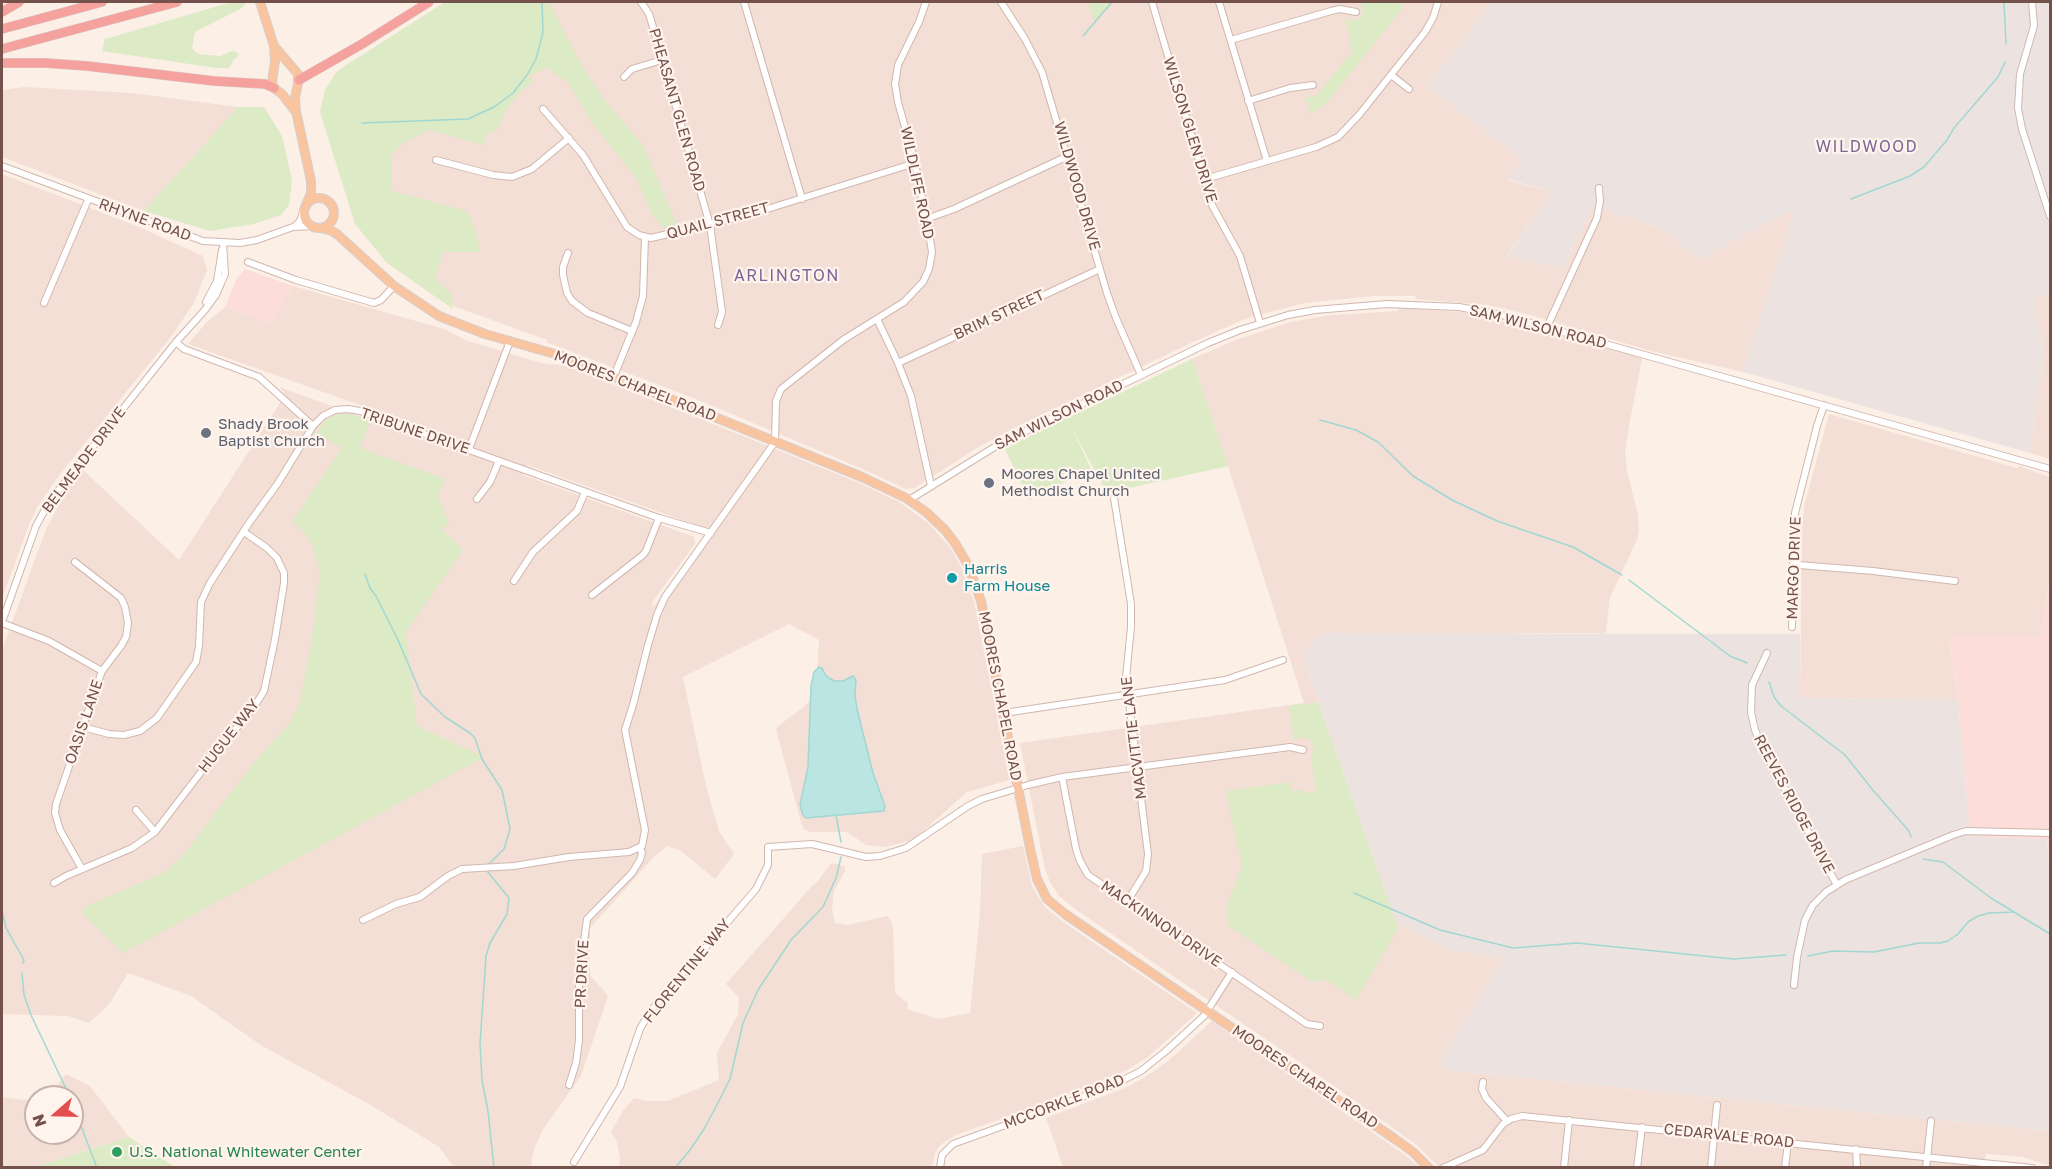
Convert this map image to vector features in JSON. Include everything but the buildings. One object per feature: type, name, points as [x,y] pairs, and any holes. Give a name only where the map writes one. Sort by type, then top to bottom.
[{"type":"highway","points":[[2,12],[19,2]]},
{"type":"highway","points":[[2,29],[102,2]]},
{"type":"highway","points":[[2,49],[177,2]]},
{"type":"highway","points":[[298,84],[429,2]]},
{"type":"highway","points":[[2,63],[87,66],[233,83],[265,84],[278,91]]},
{"type":"main road","points":[[260,2],[274,46],[275,62],[271,77],[278,91],[296,111]]},
{"type":"main road","points":[[274,46],[281,56],[296,69],[298,84],[295,97],[296,111],[311,181],[311,193],[305,207],[305,219],[316,227],[330,224],[334,215]]},
{"type":"main road","points":[[278,91],[290,93],[298,84]]},
{"type":"main road","points":[[311,181],[324,199],[332,205],[338,235]]},
{"type":"main road","points":[[305,207],[314,199],[324,199]]},
{"type":"main road","name":"MOORES CHAPEL ROAD","points":[[316,227],[338,235],[394,286],[439,316],[485,334],[562,356],[862,477],[909,500],[945,530],[968,565],[981,601],[1037,879],[1047,899],[1065,915],[1395,1139],[1429,1167]]},
{"type":"street","name":"PHEASANT GLEN ROAD","points":[[641,2],[649,15],[710,225],[722,312],[718,326]]},
{"type":"street","points":[[744,2],[802,199]]},
{"type":"street","name":"WILDLIFE ROAD","points":[[775,442],[776,401],[782,389],[843,340],[911,296],[927,274],[931,263],[932,252],[915,163],[895,84],[898,65],[926,2]]},
{"type":"street","name":"WILDWOOD DRIVE","points":[[1001,2],[1025,39],[1042,72],[1116,318],[1141,375]]},
{"type":"street","name":"WILSON GLEN DRIVE","points":[[1152,2],[1212,205],[1240,256],[1260,323]]},
{"type":"street","points":[[1219,2],[1267,161]]},
{"type":"street","points":[[1205,179],[1316,147],[1338,137],[1425,32],[1438,2]]},
{"type":"street","points":[[2032,2],[2034,26],[2020,74],[2018,108],[2022,129],[2050,216]]},
{"type":"street","points":[[1231,40],[1331,11],[1340,9],[1356,12]]},
{"type":"street","points":[[624,77],[632,69],[662,60]]},
{"type":"street","points":[[1391,75],[1409,89]]},
{"type":"street","points":[[1248,101],[1290,88],[1313,86]]},
{"type":"street","name":"QUAIL STREET","points":[[543,109],[569,138],[603,184],[622,221],[633,232],[645,237],[659,237],[710,225],[915,163]]},
{"type":"street","points":[[436,160],[493,175],[512,177],[532,169],[569,138]]},
{"type":"street","points":[[926,219],[954,209],[1068,156]]},
{"type":"street","name":"RHYNE ROAD","points":[[2,166],[195,238],[223,243],[257,240],[293,227],[316,227]]},
{"type":"street","points":[[1547,327],[1598,218],[1599,188]]},
{"type":"street","points":[[44,303],[88,200]]},
{"type":"street","points":[[293,227],[300,221],[305,207]]},
{"type":"street","points":[[614,376],[643,296],[645,237]]},
{"type":"street","name":"BELMEADE DRIVE","points":[[2,623],[36,526],[49,502],[176,342],[210,303],[222,284],[225,262],[223,243]]},
{"type":"street","points":[[568,253],[563,275],[567,293],[572,301],[588,313],[632,331]]},
{"type":"street","points":[[248,262],[296,280],[374,303],[381,300],[394,286]]},
{"type":"street","name":"BRIM STREET","points":[[898,363],[1100,269]]},
{"type":"street","name":"SAM WILSON ROAD","points":[[909,500],[1001,443],[1208,343],[1260,323],[1315,310],[1388,304],[1472,309],[1547,327],[2050,470]]},
{"type":"street","points":[[877,319],[898,363],[913,404],[931,486]]},
{"type":"street","points":[[469,449],[510,341]]},
{"type":"street","points":[[176,342],[184,349],[259,377],[314,426]]},
{"type":"street","name":"MARGO DRIVE","points":[[1792,627],[1795,513],[1824,405]]},
{"type":"street","name":"TRIBUNE DRIVE","points":[[83,727],[109,734],[124,735],[140,731],[157,718],[196,662],[202,597],[249,523],[279,483],[314,426],[328,412],[353,409],[659,518],[711,533]]},
{"type":"street","name":"PR DRIVE","points":[[569,1085],[576,1063],[579,1040],[579,978],[587,919],[632,873],[640,860],[642,853],[640,848],[645,840],[625,730],[657,615],[665,597],[775,442]]},
{"type":"street","points":[[477,499],[490,482],[499,461]]},
{"type":"street","points":[[514,581],[533,552],[577,511],[585,492]]},
{"type":"street","name":"MACVITTIE LANE","points":[[1114,498],[1131,604],[1126,672],[1148,860],[1143,878],[1127,902]]},
{"type":"street","points":[[592,595],[643,555],[659,518]]},
{"type":"street","name":"HUGUE WAY","points":[[54,883],[132,848],[155,832],[214,754],[254,707],[264,691],[284,573],[277,558],[244,532]]},
{"type":"street","name":"OASIS LANE","points":[[75,562],[121,598],[128,623],[122,646],[102,671],[59,793],[55,813],[60,830],[82,869]]},
{"type":"street","points":[[1793,563],[1799,566],[1873,571],[1954,581]]},
{"type":"street","points":[[2,623],[49,641],[102,671]]},
{"type":"street","name":"REEVES RIDGE DRIVE","points":[[1767,653],[1752,685],[1751,712],[1755,730],[1763,749],[1837,885]]},
{"type":"street","points":[[1004,712],[1225,680],[1283,660]]},
{"type":"street","points":[[1019,788],[1062,777],[1290,747],[1303,750]]},
{"type":"street","name":"MACKINNON DRIVE","points":[[1062,777],[1076,849],[1083,869],[1088,875],[1307,1024],[1320,1026]]},
{"type":"street","name":"FLORENTINE WAY","points":[[574,1162],[620,1087],[640,1029],[649,1013],[756,889],[768,865],[768,847],[812,844],[866,856],[893,854],[930,833],[968,806],[996,794],[1019,788]]},
{"type":"street","points":[[136,810],[155,832]]},
{"type":"street","points":[[1794,985],[1805,920],[1820,899],[1837,885],[1923,847],[1966,831],[2050,833]]},
{"type":"street","points":[[363,920],[396,904],[420,897],[448,876],[462,869],[514,866],[569,857],[628,852],[640,848]]},
{"type":"street","name":"MCCORKLE ROAD","points":[[940,1167],[942,1155],[953,1144],[1071,1101],[1141,1071],[1208,1011],[1233,972]]},
{"type":"street","points":[[1443,1167],[1483,1150],[1507,1121],[1486,1098],[1482,1089],[1483,1082]]},
{"type":"street","points":[[1711,1167],[1717,1105]]},
{"type":"street","name":"CEDARVALE ROAD","points":[[1507,1121],[1522,1116],[1569,1120],[2032,1167]]},
{"type":"street","points":[[1564,1167],[1569,1120]]},
{"type":"street","points":[[1926,1167],[1931,1121]]},
{"type":"street","points":[[1637,1167],[1642,1127]]},
{"type":"street","points":[[1785,1167],[1788,1142]]},
{"type":"street","points":[[1856,1149],[1857,1167]]},
{"type":"shaded area","points":[[468,2],[1493,2],[1428,86],[1523,161],[1508,180],[1552,192],[1507,255],[1563,268],[1593,205],[1665,230],[1698,259],[1795,209],[1743,372],[1651,351],[1527,314],[1488,305],[1415,299],[1416,296],[1373,296],[1305,303],[1247,318],[1191,343],[1008,431],[975,449],[915,488],[906,489],[696,399],[456,307],[397,268],[384,238],[392,188],[371,65]]},
{"type":"shaded area","points":[[1493,2],[2050,2],[2050,294],[2034,297],[2044,354],[2030,453],[1743,372],[1794,210],[1698,259],[1665,230],[1593,205],[1563,268],[1507,256],[1552,192],[1508,179],[1522,160],[1427,86]]},
{"type":"shaded area","points":[[25,87],[132,93],[238,107],[144,211],[2,157],[2,90]]},
{"type":"shaded area","points":[[2,174],[139,227],[203,256],[207,270],[194,303],[173,334],[60,474],[38,506],[2,599]]},
{"type":"shaded area","points":[[245,269],[293,286],[270,323],[225,307],[237,278]]},
{"type":"shaded area","points":[[293,286],[444,329],[468,341],[541,363],[567,366],[768,446],[710,530],[527,465],[523,475],[694,537],[695,544],[653,601],[652,609],[702,538],[710,541],[773,448],[899,502],[928,523],[950,547],[961,567],[974,602],[1010,780],[967,792],[913,840],[885,847],[866,845],[847,832],[810,832],[803,829],[776,730],[778,726],[805,706],[816,693],[819,640],[789,624],[683,677],[706,786],[719,831],[734,854],[715,879],[681,851],[667,846],[654,857],[590,928],[590,975],[608,996],[581,1076],[544,1128],[535,1146],[532,1167],[454,1167],[439,1147],[369,1104],[262,1046],[191,996],[128,973],[110,1003],[89,1023],[68,1016],[2,1014],[2,650],[46,529],[67,490],[83,470],[179,560],[280,403],[284,392],[279,387],[429,441],[433,431],[188,344],[207,322],[225,307],[270,323]]},
{"type":"shaded area","points":[[2050,294],[2050,459],[2030,453],[2044,354],[2034,297]]},
{"type":"shaded area","points":[[1398,308],[1461,312],[1543,330],[1642,358],[1625,453],[1639,530],[1637,540],[1610,597],[1606,633],[1323,633],[1302,655],[1396,922],[1448,949],[1504,958],[1441,1058],[1445,1070],[2050,1131],[2050,1166],[2023,1157],[1986,1154],[1984,1168],[1439,1167],[1417,1145],[1059,896],[1045,869],[1020,743],[1304,703],[1192,359],[1236,340],[1290,322],[1332,315],[1398,311]]},
{"type":"shaded area","points":[[1829,414],[2017,468],[2019,466],[2050,477],[2050,577],[2041,636],[1949,636],[1958,699],[1800,698],[1802,525],[1805,503]]},
{"type":"shaded area","points":[[2050,577],[2050,873],[2047,839],[1979,837],[1969,824],[1958,699],[1949,636],[2041,636]]},
{"type":"shaded area","points":[[1322,633],[1800,634],[1800,698],[1958,699],[1969,824],[1980,837],[2047,839],[2050,873],[2050,1131],[1445,1070],[1441,1058],[1504,958],[1448,949],[1396,922],[1302,655]]},
{"type":"shaded area","points":[[1023,846],[1032,886],[1045,907],[1066,924],[1197,1013],[1148,1057],[1125,1071],[1059,1098],[956,1135],[940,1145],[935,1153],[932,1167],[619,1167],[617,1142],[611,1132],[622,1112],[634,1098],[646,1101],[668,1101],[719,1080],[717,1053],[738,1014],[739,997],[726,984],[818,881],[831,863],[845,866],[845,871],[834,891],[832,910],[835,923],[847,925],[888,916],[893,925],[895,993],[908,1003],[907,1009],[938,1019],[970,1013],[980,913],[982,854]]},
{"type":"shaded area","points":[[1212,1021],[1420,1167],[1063,1167],[1046,1118],[1125,1088],[1142,1079],[1167,1062]]},
{"type":"shaded area","points":[[66,1074],[90,1086],[129,1137],[35,1167],[2,1167],[2,1097],[24,1100],[24,1145],[84,1145],[84,1085],[57,1085]]},
{"type":"green space","points":[[232,2],[247,2],[242,8],[195,32],[192,48],[198,54],[220,56],[232,51],[237,52],[239,56],[234,59],[229,68],[102,51],[105,39]]},
{"type":"green space","points":[[445,2],[549,2],[577,57],[601,96],[642,144],[678,227],[664,228],[652,215],[637,179],[591,121],[567,81],[546,68],[530,75],[533,82],[523,89],[505,111],[497,130],[486,134],[484,145],[429,130],[402,144],[391,156],[392,191],[467,211],[477,236],[480,252],[443,252],[435,279],[452,294],[453,309],[387,263],[355,224],[320,112],[325,90],[337,71]]},
{"type":"green space","points":[[1088,2],[1112,2],[1094,21]]},
{"type":"green space","points":[[1360,2],[1405,2],[1327,103],[1310,114],[1305,96],[1310,98],[1317,95],[1351,53],[1345,18],[1355,21],[1359,19],[1363,7]]},
{"type":"green space","points":[[238,107],[264,107],[282,136],[292,180],[289,205],[281,215],[254,224],[210,231],[144,211]]},
{"type":"green space","points":[[1192,359],[1228,466],[1107,493],[1070,425],[1091,469],[1029,500],[1005,449],[1065,417],[1066,419]]},
{"type":"green space","points":[[338,414],[351,414],[370,420],[360,448],[445,479],[437,496],[449,523],[442,529],[463,550],[406,632],[417,726],[484,757],[123,953],[81,912],[87,906],[165,872],[185,853],[253,764],[290,723],[300,702],[313,632],[320,572],[312,544],[303,531],[292,522],[342,448],[316,433],[326,420]]},
{"type":"green space","points":[[1318,702],[1398,928],[1356,1000],[1327,980],[1312,982],[1227,925],[1227,906],[1242,867],[1226,791],[1290,782],[1291,791],[1316,792],[1311,756],[1314,747],[1309,739],[1302,737],[1294,740],[1289,706]]},
{"type":"green space","name":"U.S. National Whitewater Center","points":[[129,1137],[175,1167],[35,1167]]},
{"type":"water","points":[[819,667],[826,676],[834,681],[843,681],[853,676],[856,680],[857,709],[873,773],[885,806],[884,811],[806,818],[803,815],[800,805],[808,767],[811,686],[814,672]]},
{"type":"waterway","points":[[362,123],[468,119],[494,107],[513,93],[536,59],[543,32],[542,2]]},
{"type":"waterway","points":[[1083,36],[1112,2]]},
{"type":"waterway","points":[[2004,2],[2006,44]]},
{"type":"waterway","points":[[1851,199],[1910,176],[1924,167],[1998,77],[2005,62]]},
{"type":"waterway","points":[[1320,420],[1356,430],[1378,442],[1413,476],[1452,500],[1497,521],[1573,547],[1622,575]]},
{"type":"waterway","points":[[365,574],[398,640],[421,694],[445,717],[475,738],[482,759],[502,790],[510,829],[504,849],[489,864]]},
{"type":"waterway","points":[[1629,580],[1730,656],[1747,663]]},
{"type":"waterway","points":[[1769,682],[1774,697],[1781,706],[1845,755],[1909,831],[1911,837]]},
{"type":"waterway","points":[[836,815],[841,842]]},
{"type":"waterway","points":[[675,1168],[704,1129],[730,1079],[743,1023],[758,990],[791,940],[823,907],[836,878],[841,857]]},
{"type":"waterway","points":[[1923,859],[1943,862],[1991,898],[2050,934]]},
{"type":"waterway","points":[[487,871],[509,898],[507,914],[490,943],[486,956],[480,1044],[482,1080],[494,1168]]},
{"type":"waterway","points":[[1354,893],[1440,930],[1513,948],[1577,943],[1734,959],[1786,955]]},
{"type":"waterway","points":[[2,910],[6,928],[24,960],[23,963]]},
{"type":"waterway","points":[[1808,956],[1833,951],[1874,952],[1919,943],[1940,943],[1958,934],[1968,922],[1978,916],[2013,912]]},
{"type":"waterway","points":[[22,973],[24,995],[31,1015],[64,1085]]},
{"type":"waterway","points":[[84,1134],[97,1168]]},
{"type":"place","name":"Shady Brook Baptist Church","points":[[206,433]]},
{"type":"place","name":"Moores Chapel United Methodist Church","points":[[989,483]]},
{"type":"place","name":"Harris Farm House","points":[[952,578]]},
{"type":"place","name":"U.S. National Whitewater Center","points":[[117,1152]]},
{"type":"district","name":"WILDWOOD","points":[[1867,147]]},
{"type":"district","name":"ARLINGTON","points":[[787,276]]}]
